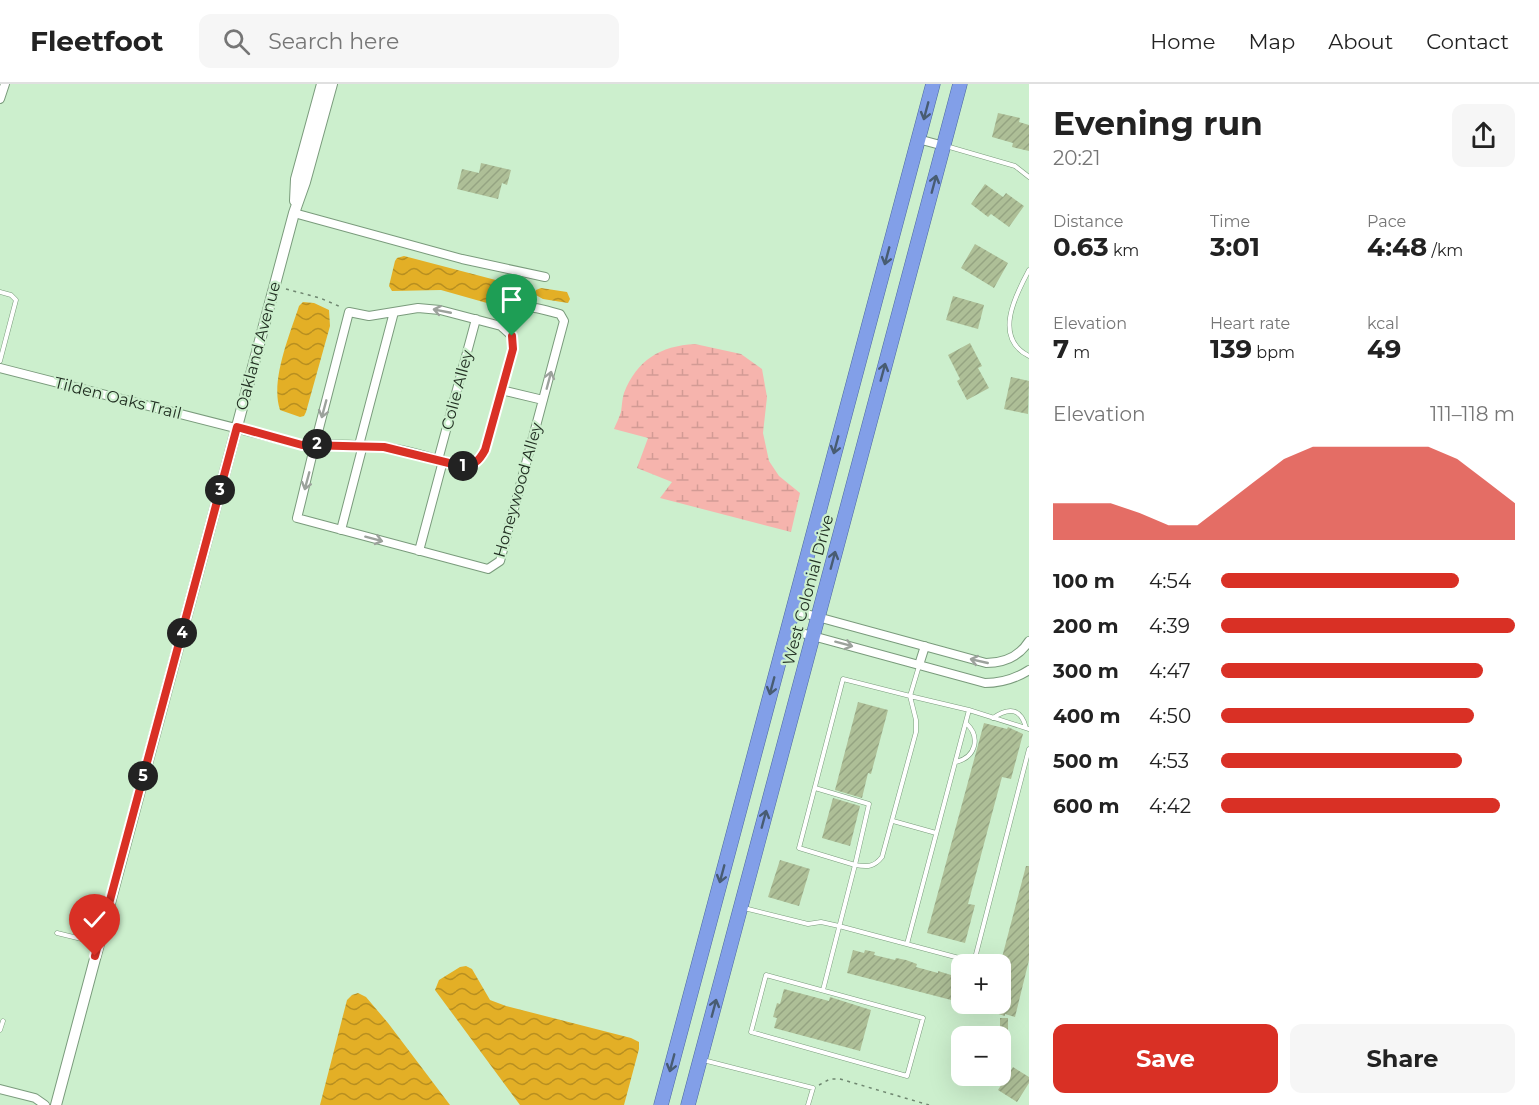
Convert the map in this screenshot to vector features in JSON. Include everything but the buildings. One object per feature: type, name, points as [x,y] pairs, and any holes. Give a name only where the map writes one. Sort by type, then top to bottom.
[{"type":"highway","name":"West Colonial Drive","points":[[661,1105],[933,84]]},
{"type":"highway","name":"West Colonial Drive","points":[[688,1105],[960,84]]},
{"type":"street","points":[[0,99],[5,84]]},
{"type":"street","name":"Oakland Avenue","points":[[294,213],[296,179],[322,84]]},
{"type":"street","name":"Oakland Avenue","points":[[56,1105],[294,213],[306,182],[332,84]]},
{"type":"street","points":[[918,139],[944,146]]},
{"type":"street","points":[[294,213],[462,259],[545,277]]},
{"type":"street","name":"Honeywood Alley","points":[[315,444],[297,518],[488,569],[500,561],[564,321],[560,314],[531,306],[521,311],[503,328]]},
{"type":"street","points":[[315,444],[349,312],[369,316],[418,308],[440,310],[503,328]]},
{"type":"street","points":[[341,530],[394,312]]},
{"type":"street","name":"Colie Alley","points":[[419,551],[476,320]]},
{"type":"street","name":"Tilden Oaks Trail","points":[[0,368],[302,445],[361,445],[403,451],[461,466],[471,466],[480,459],[485,450],[513,349],[512,336],[503,328]]},
{"type":"street","points":[[501,390],[543,400]]},
{"type":"street","points":[[792,610],[986,663],[996,663],[1013,657],[1020,653],[1029,641]]},
{"type":"street","points":[[787,629],[985,683],[1017,678],[1029,670]]},
{"type":"street","points":[[919,665],[924,646]]},
{"type":"street","points":[[0,1089],[35,1098],[45,1105]]},
{"type":"lane","points":[[944,146],[1015,166],[1029,177]]},
{"type":"lane","points":[[1029,270],[1013,305],[1009,327],[1013,343],[1029,356]]},
{"type":"lane","points":[[0,292],[11,295],[16,300],[0,361]]},
{"type":"lane","points":[[919,665],[910,696],[916,720],[916,732],[882,857],[876,865],[866,867],[799,848],[843,679],[910,696],[969,710],[1028,729]]},
{"type":"lane","points":[[907,944],[969,710]]},
{"type":"lane","points":[[993,718],[1002,712],[1015,712],[1023,718],[1028,729]]},
{"type":"lane","points":[[955,762],[965,760],[974,743],[973,731],[966,723]]},
{"type":"lane","points":[[740,907],[808,924],[821,922],[839,926],[974,962],[1029,749]]},
{"type":"lane","points":[[815,788],[869,804],[823,990]]},
{"type":"lane","points":[[893,821],[936,833]]},
{"type":"lane","points":[[57,933],[99,944]]},
{"type":"lane","points":[[766,975],[823,990],[923,1018],[907,1076],[751,1032],[766,975]]},
{"type":"lane","points":[[0,1030],[3,1021]]},
{"type":"lane","points":[[700,1059],[813,1088],[808,1105]]},
{"type":"path","points":[[275,286],[320,298],[349,312]]},
{"type":"path","points":[[813,1088],[830,1079],[840,1079],[929,1105]]},
{"type":"green space","points":[[695,344],[741,354],[762,369],[767,397],[763,433],[769,461],[779,476],[800,493],[791,532],[660,498],[672,482],[637,468],[648,438],[614,429],[621,412],[624,393],[629,382],[643,364],[651,357],[671,348]]},
{"type":"water","points":[[404,256],[515,285],[520,289],[513,301],[501,307],[441,290],[392,291],[389,286],[395,261]]},
{"type":"water","points":[[541,288],[567,292],[570,299],[568,303],[543,299],[534,294]]},
{"type":"water","points":[[303,302],[314,303],[329,310],[330,326],[306,412],[300,417],[280,410],[277,385],[286,344],[299,306]]},
{"type":"water","points":[[466,966],[472,969],[490,1000],[639,1042],[624,1105],[520,1105],[435,990],[439,980],[460,967]]},
{"type":"water","points":[[358,993],[366,997],[388,1023],[450,1105],[320,1105],[347,1000]]},
{"type":"route","points":[[95,956],[237,427],[302,445],[384,447],[461,466],[471,466],[480,459],[485,450],[513,349],[512,336]]}]
